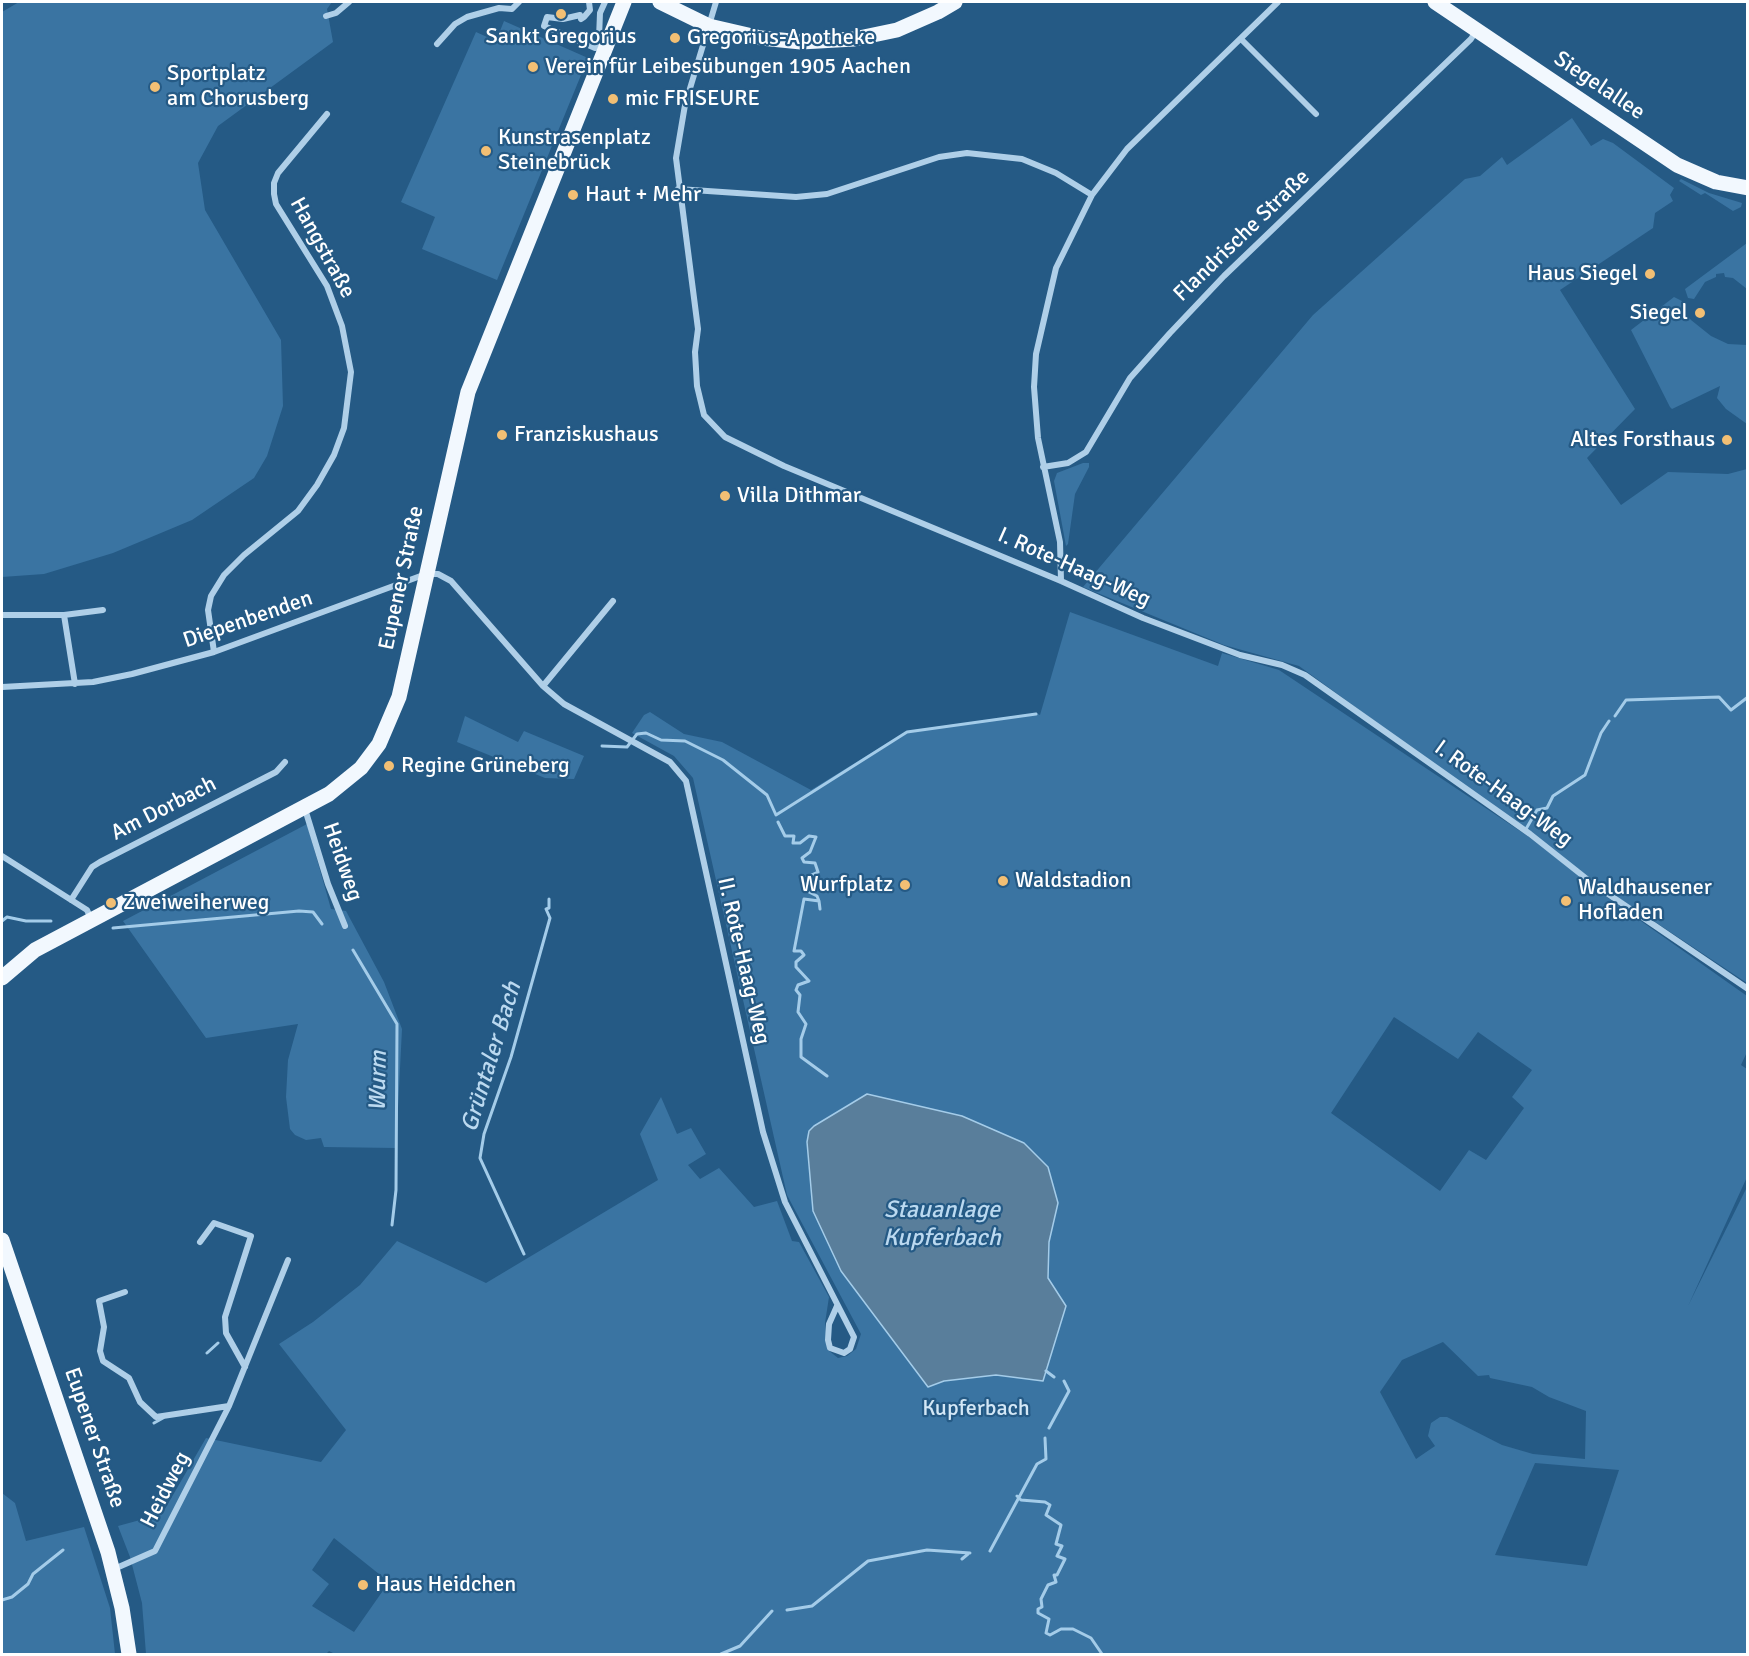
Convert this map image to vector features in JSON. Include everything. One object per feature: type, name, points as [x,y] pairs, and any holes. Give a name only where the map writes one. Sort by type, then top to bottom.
[{"type":"main road","name":"Eupener Straße","points":[[2,978],[35,950],[305,809],[354,774],[384,734],[399,697],[455,442],[477,365],[624,2]]},
{"type":"main road","points":[[660,2],[708,26],[761,38],[829,42],[897,30],[955,2]]},
{"type":"main road","name":"Siegelallee","points":[[1435,2],[1677,165],[1716,182],[1748,188]]},
{"type":"main road","name":"Eupener Straße","points":[[2,1240],[113,1569],[129,1654]]},
{"type":"street","points":[[327,16],[336,13],[349,2]]},
{"type":"street","points":[[437,44],[455,24],[499,8],[512,9],[519,2]]},
{"type":"street","points":[[588,2],[590,10],[581,19],[580,15],[564,19],[547,17],[544,26],[594,48],[599,38],[600,13],[605,2]]},
{"type":"street","name":"I. Rote-Haag-Weg","points":[[716,2],[679,128],[676,158],[678,189],[690,260],[698,329],[697,386],[704,415],[725,436],[784,466],[1061,581],[1153,622],[1240,655],[1282,665],[1305,675],[1530,834],[1592,883],[1748,989]]},
{"type":"street","points":[[1061,581],[1060,542],[1043,467],[1034,387],[1036,354],[1056,268],[1092,195],[1127,149],[1278,2]]},
{"type":"street","name":"Flandrische Straße","points":[[1043,467],[1068,463],[1086,452],[1130,378],[1170,333],[1224,276],[1471,39],[1476,31]]},
{"type":"street","points":[[1241,39],[1316,114]]},
{"type":"street","name":"Hangstraße","points":[[214,652],[208,610],[211,596],[224,575],[244,555],[298,511],[323,475],[344,428],[351,372],[342,326],[327,286],[276,204],[274,194],[274,183],[278,173],[327,114]]},
{"type":"street","points":[[678,189],[796,197],[827,194],[939,157],[967,153],[1022,159],[1056,172],[1092,195]]},
{"type":"street","name":"Diepenbenden","points":[[2,687],[75,684],[132,674],[214,652],[426,574]]},
{"type":"street","name":"II. Rote-Haag-Weg","points":[[426,574],[438,574],[451,581],[543,686],[564,704],[670,762],[686,781],[763,1132],[785,1202],[854,1337],[850,1349],[844,1353],[830,1348],[828,1340],[829,1324],[837,1305]]},
{"type":"street","points":[[543,686],[613,601]]},
{"type":"street","points":[[2,615],[64,615],[103,610]]},
{"type":"street","points":[[64,615],[75,684]]},
{"type":"street","name":"Am Dorbach","points":[[71,900],[92,867],[276,771],[285,762]]},
{"type":"street","name":"Heidweg","points":[[305,809],[332,894],[345,926]]},
{"type":"street","points":[[2,856],[87,910],[92,920]]},
{"type":"street","points":[[200,1242],[214,1223],[251,1236],[225,1317],[226,1333],[245,1368]]},
{"type":"street","name":"Heidweg","points":[[113,1569],[155,1551],[229,1406],[288,1260]]},
{"type":"street","name":"Heidweg","points":[[125,1292],[99,1301],[104,1327],[100,1351],[103,1361],[129,1378],[140,1402],[156,1417],[229,1406]]},
{"type":"green space","points":[[19,2],[332,2],[327,9],[333,42],[218,126],[198,163],[205,210],[281,340],[283,406],[267,456],[254,478],[192,520],[113,553],[44,574],[2,577],[2,12]]},
{"type":"green space","name":"Kunstrasenplatz Steinebrück","points":[[504,21],[588,58],[497,280],[422,249],[435,217],[401,202],[476,32],[496,41]]},
{"type":"green space","points":[[1572,118],[1591,146],[1603,139],[1613,143],[1674,188],[1670,195],[1673,201],[1655,213],[1653,228],[1560,290],[1635,409],[1587,458],[1621,505],[1668,472],[1728,474],[1747,469],[1747,983],[1610,892],[1299,666],[1224,645],[1083,587],[1313,315],[1465,179],[1480,176],[1502,157],[1507,165]]},
{"type":"green space","points":[[1681,179],[1709,193],[1742,203],[1741,207],[1733,211],[1705,193],[1701,195],[1679,181]]},
{"type":"green space","points":[[1747,243],[1747,289],[1733,278],[1725,277],[1724,273],[1716,274],[1716,277],[1705,282],[1694,299],[1688,298],[1685,289]]},
{"type":"green space","points":[[1674,297],[1682,301],[1685,306],[1682,309],[1691,320],[1711,336],[1728,344],[1747,345],[1747,424],[1726,409],[1717,398],[1720,386],[1672,409],[1670,407],[1631,330]]},
{"type":"green space","points":[[1089,463],[1089,467],[1075,494],[1066,546],[1054,481],[1057,473]]},
{"type":"green space","points":[[1070,612],[1218,666],[1222,653],[1279,670],[1529,837],[1607,897],[1747,996],[1747,1052],[1741,1065],[1747,1069],[1747,1177],[1688,1306],[1747,1187],[1747,1654],[335,1654],[329,1651],[326,1654],[146,1654],[142,1603],[130,1557],[118,1526],[162,1514],[206,1438],[321,1462],[346,1430],[279,1344],[313,1322],[360,1285],[397,1241],[486,1283],[658,1180],[640,1134],[661,1097],[677,1134],[691,1128],[706,1154],[688,1165],[700,1179],[719,1168],[754,1207],[777,1201],[792,1241],[799,1242],[829,1297],[825,1323],[828,1350],[838,1358],[847,1356],[856,1349],[861,1334],[787,1195],[693,778],[674,756],[632,733],[644,715],[650,712],[684,734],[722,742],[811,790],[907,731],[1036,713],[1040,715]],"holes":[[[1394,1017],[1458,1059],[1478,1032],[1532,1070],[1512,1097],[1524,1108],[1486,1160],[1469,1150],[1440,1191],[1331,1113]],[[867,1094],[1058,1203],[1049,1242],[1048,1278],[1066,1306],[1043,1381],[996,1375],[944,1381],[928,1387],[841,1271],[813,1211],[807,1142],[814,1126]],[[1443,1342],[1478,1376],[1489,1375],[1490,1378],[1532,1387],[1549,1397],[1586,1411],[1585,1459],[1533,1454],[1502,1445],[1447,1417],[1440,1417],[1431,1423],[1428,1436],[1435,1446],[1416,1459],[1380,1392],[1402,1360]],[[1535,1463],[1619,1470],[1587,1566],[1495,1555]],[[334,1538],[389,1582],[354,1632],[312,1606],[329,1584],[312,1570]]]},
{"type":"green space","points":[[465,716],[518,742],[524,731],[584,756],[574,779],[545,778],[457,742]]},
{"type":"green space","points":[[307,824],[331,909],[346,911],[384,982],[402,1029],[396,1148],[324,1147],[321,1138],[306,1140],[295,1135],[290,1129],[286,1097],[288,1060],[298,1024],[206,1038],[123,921]]},
{"type":"green space","points":[[2,1493],[15,1503],[26,1541],[84,1527],[110,1608],[115,1654],[2,1654]]},
{"type":"water","name":"Stauanlage Kupferbach","points":[[867,1094],[962,1116],[1024,1143],[1048,1167],[1058,1203],[1049,1242],[1048,1278],[1066,1306],[1043,1381],[996,1375],[944,1381],[928,1387],[841,1271],[813,1211],[807,1142],[809,1131],[814,1126]]},
{"type":"waterway","points":[[1615,716],[1626,700],[1719,697],[1731,710],[1748,697]]},
{"type":"waterway","points":[[602,746],[627,747],[637,734],[646,733],[661,740],[685,741],[723,760],[767,795],[776,815],[907,732],[1036,714]]},
{"type":"waterway","points":[[1526,829],[1537,810],[1547,808],[1553,796],[1585,775],[1601,733],[1609,721]]},
{"type":"waterway","name":"Kupferbach","points":[[778,822],[785,836],[794,836],[793,843],[800,843],[809,836],[816,837],[810,852],[802,858],[804,862],[815,863],[818,872],[805,878],[805,882],[810,885],[809,892],[817,896],[819,901],[804,899],[794,951],[801,951],[804,955],[796,962],[796,967],[809,981],[798,985],[796,990],[800,995],[798,1012],[806,1024],[801,1039],[801,1057],[827,1076]]},
{"type":"waterway","name":"Grüntaler Bach","points":[[524,1254],[480,1158],[484,1134],[511,1057],[550,918],[546,909],[549,908],[549,899]]},
{"type":"waterway","points":[[819,901],[820,909]]},
{"type":"waterway","name":"Wurm","points":[[113,928],[299,911],[313,912],[322,924]]},
{"type":"waterway","name":"Wurm","points":[[2,921],[7,917],[26,921],[51,921]]},
{"type":"waterway","name":"Wurm","points":[[353,950],[397,1024],[396,1190],[392,1225]]},
{"type":"waterway","name":"Wurm","points":[[207,1353],[218,1343]]},
{"type":"waterway","name":"Kupferbach","points":[[1046,1371],[1054,1377]]},
{"type":"waterway","name":"Kupferbach","points":[[1049,1428],[1069,1391],[1064,1381]]},
{"type":"waterway","name":"Wurm","points":[[154,1423],[163,1418]]},
{"type":"waterway","name":"Kupferbach","points":[[990,1551],[1037,1464],[1046,1459],[1045,1438]]},
{"type":"waterway","points":[[1017,1496],[1021,1500],[1045,1502],[1050,1505],[1046,1515],[1061,1525],[1056,1544],[1062,1546],[1057,1556],[1065,1559],[1057,1575],[1054,1575],[1056,1582],[1048,1585],[1041,1599],[1042,1607],[1038,1609],[1038,1613],[1049,1619],[1046,1633],[1050,1635],[1061,1629],[1073,1629],[1091,1638],[1102,1654]]},
{"type":"waterway","name":"Wurm","points":[[2,1600],[12,1597],[28,1584],[33,1574],[63,1550]]},
{"type":"waterway","name":"Kupferbach","points":[[787,1610],[812,1606],[868,1561],[927,1550],[970,1553]]},
{"type":"waterway","name":"Kupferbach","points":[[962,1559],[968,1554]]},
{"type":"waterway","name":"Kupferbach","points":[[721,1654],[740,1646],[772,1611]]},
{"type":"place","name":"Sankt Gregorius","points":[[561,14]]},
{"type":"place","name":"Gregorius-Apotheke","points":[[675,38]]},
{"type":"place","name":"Verein für Leibesübungen 1905 Aachen","points":[[533,67]]},
{"type":"place","name":"Sportplatz am Chorusberg","points":[[155,87]]},
{"type":"place","name":"mic FRISEURE","points":[[613,99]]},
{"type":"place","name":"Kunstrasenplatz Steinebrück","points":[[486,151]]},
{"type":"place","name":"Haut + Mehr","points":[[573,195]]},
{"type":"place","name":"Haus Siegel","points":[[1650,274]]},
{"type":"place","name":"Siegel","points":[[1700,313]]},
{"type":"place","name":"Franziskushaus","points":[[502,435]]},
{"type":"place","name":"Altes Forsthaus","points":[[1727,440]]},
{"type":"place","name":"Villa Dithmar","points":[[725,496]]},
{"type":"place","name":"Regine Grüneberg","points":[[389,766]]},
{"type":"place","name":"Waldstadion","points":[[1003,881]]},
{"type":"place","name":"Wurfplatz","points":[[905,885]]},
{"type":"place","name":"Waldhausener Hofladen","points":[[1566,901]]},
{"type":"place","name":"Zweiweiherweg","points":[[111,903]]},
{"type":"place","name":"Haus Heidchen","points":[[363,1585]]}]
